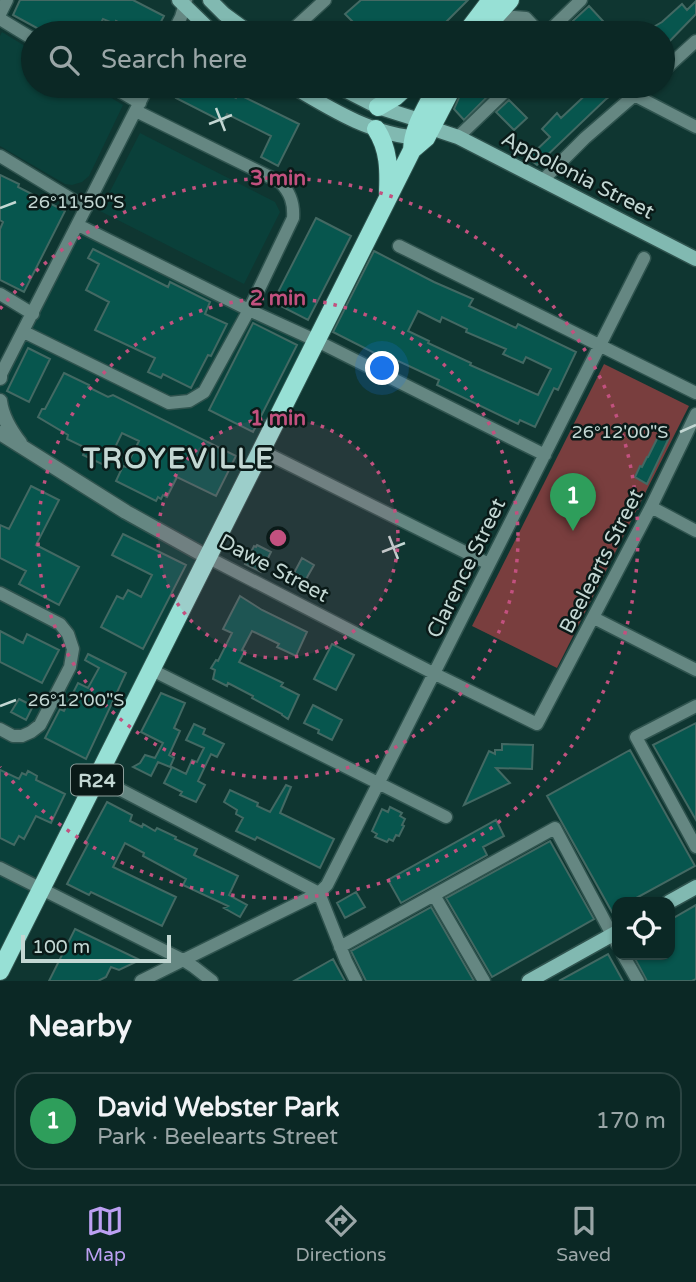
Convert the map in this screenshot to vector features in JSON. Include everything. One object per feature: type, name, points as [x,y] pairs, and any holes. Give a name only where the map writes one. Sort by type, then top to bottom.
[{"type":"main road","points":[[210,0],[233,21]]},
{"type":"main road","points":[[487,16],[510,0]]},
{"type":"main road","points":[[183,2],[201,21]]},
{"type":"main road","points":[[313,98],[342,115],[376,129],[424,134]]},
{"type":"main road","points":[[360,98],[424,134]]},
{"type":"main road","points":[[378,107],[393,98]]},
{"type":"main road","name":"R24","points":[[424,134],[434,98]]},
{"type":"main road","name":"R24","points":[[0,971],[388,200],[446,98]]},
{"type":"main road","points":[[376,129],[384,143],[388,159],[388,200]]},
{"type":"main road","name":"Appolonia Street","points":[[424,134],[458,137],[696,259]]},
{"type":"main road","points":[[675,899],[696,887]]},
{"type":"main road","points":[[529,981],[612,939]]},
{"type":"street","points":[[7,0],[0,17],[21,31]]},
{"type":"street","points":[[302,21],[325,0]]},
{"type":"street","points":[[559,21],[581,0]]},
{"type":"street","points":[[177,21],[183,2]]},
{"type":"street","points":[[507,21],[514,17],[526,18],[529,21]]},
{"type":"street","points":[[675,60],[696,41]]},
{"type":"street","points":[[24,332],[169,403],[189,401],[204,392],[249,310],[293,218],[294,209],[289,192],[281,182],[138,107],[126,98]]},
{"type":"street","points":[[0,377],[142,98]]},
{"type":"street","points":[[458,137],[499,98]]},
{"type":"street","points":[[542,181],[631,98]]},
{"type":"street","points":[[640,98],[696,127]]},
{"type":"street","points":[[0,156],[86,208]]},
{"type":"street","points":[[78,225],[545,455]]},
{"type":"street","points":[[399,246],[696,394]]},
{"type":"street","name":"Clarence Street","points":[[320,893],[327,885],[435,674],[644,258]]},
{"type":"street","points":[[0,294],[33,314]]},
{"type":"street","points":[[0,401],[5,421],[25,448]]},
{"type":"street","name":"Beelearts Street","points":[[537,724],[651,507],[696,414]]},
{"type":"street","name":"Dawe Street","points":[[0,433],[126,512],[207,557],[537,724]]},
{"type":"street","points":[[262,450],[489,564]]},
{"type":"street","points":[[651,507],[696,530]]},
{"type":"street","points":[[0,593],[60,624],[72,642],[73,655],[70,667],[40,724],[22,736],[13,736],[0,729]]},
{"type":"street","points":[[594,618],[696,670]]},
{"type":"street","points":[[152,670],[446,817]]},
{"type":"street","points":[[696,706],[636,737],[696,847]]},
{"type":"street","points":[[98,778],[320,893],[356,981]]},
{"type":"street","points":[[340,947],[555,828],[612,930]]},
{"type":"street","points":[[0,868],[183,960],[212,981]]},
{"type":"street","points":[[141,981],[320,893]]},
{"type":"street","points":[[434,895],[484,981]]},
{"type":"street","points":[[626,960],[638,981]]},
{"type":"shaded area","points":[[2,32],[21,44],[21,98],[112,98],[123,105],[89,176],[82,182],[65,184],[0,146]]},
{"type":"shaded area","points":[[140,133],[275,202],[280,212],[244,284],[100,211]]},
{"type":"shaded area","points":[[78,225],[317,341],[0,960],[0,372]]},
{"type":"shaded area","points":[[604,364],[689,406],[557,668],[472,626]]},
{"type":"building","points":[[20,0],[133,0],[164,16],[161,21],[24,21],[13,15]]},
{"type":"building","points":[[361,0],[468,0],[447,21],[352,21],[345,14]]},
{"type":"building","points":[[696,1],[696,14],[675,36],[675,21],[663,21],[682,4],[687,10]]},
{"type":"building","points":[[589,6],[603,21],[573,21]]},
{"type":"building","points":[[176,98],[246,98],[299,124],[278,166],[261,157],[271,136],[227,114],[223,122]]},
{"type":"building","points":[[459,98],[486,98],[464,120],[454,109]]},
{"type":"building","points":[[582,98],[608,98],[537,165],[528,158],[550,137],[542,129],[557,113],[561,118]]},
{"type":"building","points":[[509,100],[527,118],[514,130],[496,112]]},
{"type":"building","points":[[0,175],[65,211],[24,292],[0,280],[0,229],[3,222],[0,220]]},
{"type":"building","points":[[316,218],[351,236],[308,320],[273,302]]},
{"type":"building","points":[[93,249],[168,287],[170,282],[210,302],[205,314],[227,324],[191,388],[163,374],[161,378],[148,372],[155,358],[95,330],[109,302],[86,290],[99,264],[88,258]]},
{"type":"building","points":[[374,251],[473,299],[469,306],[516,328],[518,324],[576,352],[558,390],[554,388],[535,427],[520,420],[518,424],[437,385],[439,380],[394,359],[392,362],[333,332]],"holes":[[[418,311],[440,322],[442,317],[467,329],[466,332],[506,349],[503,354],[523,363],[526,357],[551,369],[538,395],[470,365],[471,363],[408,331]]]},
{"type":"building","points":[[253,323],[297,345],[253,432],[209,410]]},
{"type":"building","points":[[28,348],[50,359],[29,402],[7,391]]},
{"type":"building","points":[[64,373],[108,397],[113,395],[236,456],[216,496],[177,477],[167,497],[163,495],[156,501],[116,481],[139,441],[122,433],[106,466],[83,455],[86,448],[67,439],[68,435],[38,417]]},
{"type":"building","points":[[660,433],[669,438],[647,484],[635,477]]},
{"type":"building","points":[[31,486],[59,500],[36,545],[79,567],[59,605],[19,584],[26,571],[0,558],[0,525],[9,529]]},
{"type":"building","points":[[123,534],[186,565],[143,649],[101,627],[117,596],[123,599],[128,590],[141,597],[152,575],[112,555]]},
{"type":"building","points":[[257,545],[271,552],[261,572],[245,564]]},
{"type":"building","points":[[302,558],[314,565],[305,581],[294,573]]},
{"type":"building","points":[[240,596],[307,632],[296,656],[252,631],[239,662],[283,683],[281,686],[299,695],[288,719],[252,698],[253,696],[228,683],[227,686],[213,679],[215,670],[211,668],[216,660],[218,661],[232,633],[223,629]]},
{"type":"building","points":[[0,631],[23,643],[27,634],[59,650],[42,683],[0,662]]},
{"type":"building","points":[[332,644],[354,655],[336,690],[314,679]]},
{"type":"building","points":[[88,654],[126,673],[86,759],[45,738],[60,709],[64,711],[78,683],[88,688],[99,668],[85,660]]},
{"type":"building","points":[[161,693],[185,703],[174,728],[180,731],[169,755],[174,758],[170,767],[158,762],[151,776],[133,767],[140,763],[145,755],[155,758],[163,743],[141,732]]},
{"type":"building","points":[[19,699],[33,706],[26,720],[11,712]]},
{"type":"building","points":[[313,705],[342,720],[332,740],[304,723]]},
{"type":"building","points":[[696,723],[696,820],[653,745]]},
{"type":"building","points":[[194,724],[205,729],[203,734],[224,744],[217,757],[211,754],[198,781],[205,785],[196,802],[180,795],[182,792],[164,783],[172,767],[186,774],[192,760],[197,762],[204,748],[186,740]]},
{"type":"building","points":[[502,744],[533,745],[532,769],[496,768],[510,783],[464,805],[489,751],[495,754],[495,750],[502,750]]},
{"type":"building","points":[[630,750],[695,866],[638,897],[612,897],[612,912],[547,796]]},
{"type":"building","points":[[0,770],[19,779],[22,773],[26,775],[28,771],[37,776],[36,780],[65,794],[51,823],[36,816],[24,839],[19,836],[14,845],[0,838]]},
{"type":"building","points":[[286,785],[291,787],[280,813],[334,839],[320,868],[257,837],[255,840],[236,831],[243,818],[236,814],[237,810],[224,802],[230,790],[258,803],[257,806],[270,812]]},
{"type":"building","points":[[107,802],[132,815],[130,821],[155,831],[157,828],[176,837],[175,839],[197,849],[194,855],[238,876],[229,895],[247,905],[240,917],[224,908],[228,906],[183,885],[186,879],[125,843],[113,867],[176,897],[162,926],[91,892],[89,895],[67,884]]},
{"type":"building","points":[[390,807],[402,813],[400,816],[405,819],[399,836],[396,835],[393,841],[389,839],[387,842],[375,837],[377,834],[372,831],[382,809],[388,812]]},
{"type":"building","points":[[496,820],[504,836],[483,847],[487,855],[401,903],[388,880]]},
{"type":"building","points":[[550,841],[594,919],[492,977],[446,898]]},
{"type":"building","points":[[356,892],[365,907],[345,918],[337,903]]},
{"type":"building","points":[[696,905],[696,979],[647,981],[636,960],[675,960],[675,917]]},
{"type":"building","points":[[431,907],[474,981],[366,981],[351,951]]},
{"type":"building","points":[[75,929],[140,960],[119,970],[111,967],[106,977],[98,981],[49,981]]},
{"type":"building","points":[[608,954],[623,981],[559,981]]},
{"type":"building","points":[[333,959],[345,981],[294,981]]},
{"type":"place","name":"David Webster Park","points":[[573,531]]},
{"type":"district","name":"TROYEVILLE","points":[[179,458]]}]
